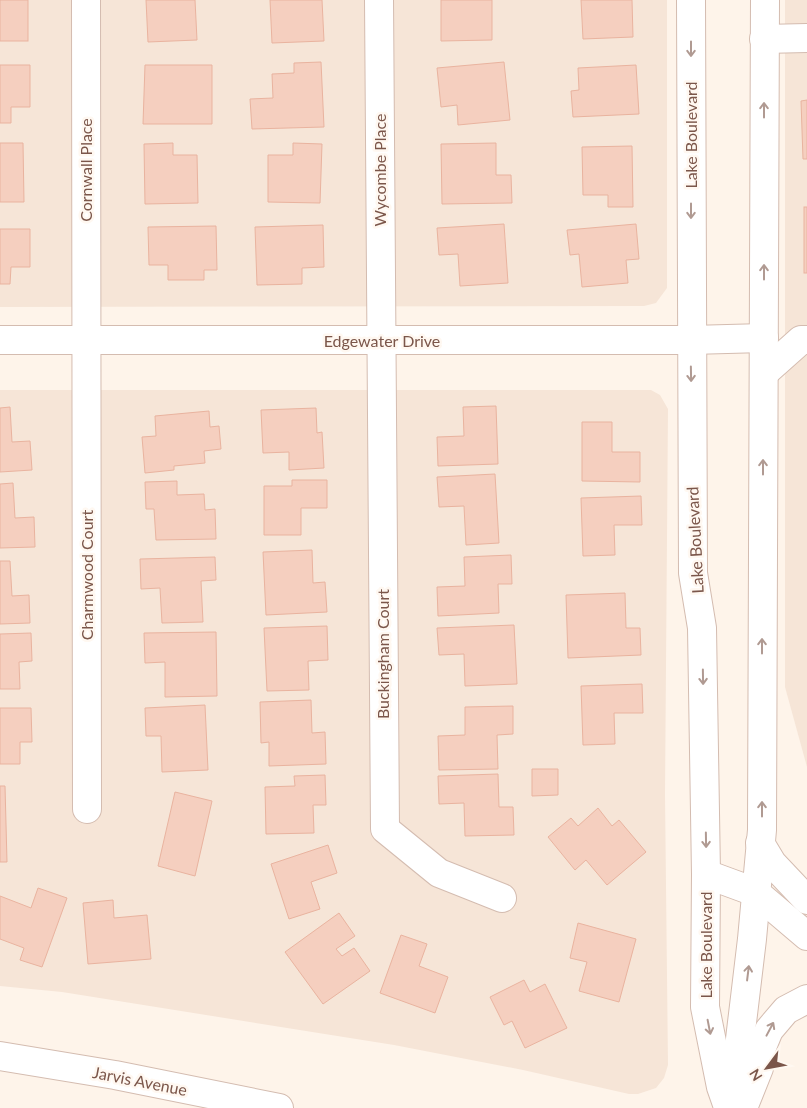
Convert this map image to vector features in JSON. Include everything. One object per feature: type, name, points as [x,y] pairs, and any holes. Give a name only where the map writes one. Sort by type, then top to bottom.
[{"type":"street","name":"Cornwall Place","points":[[86,0],[86,340]]},
{"type":"street","name":"Wycombe Place","points":[[379,0],[381,341]]},
{"type":"street","name":"Lake Boulevard","points":[[691,0],[693,573],[702,628],[706,1007],[721,1087],[728,1108]]},
{"type":"street","name":"Lake Boulevard","points":[[728,1108],[735,1081],[752,939],[760,843],[765,0]]},
{"type":"street","points":[[764,39],[807,38]]},
{"type":"street","points":[[764,307],[804,340],[764,373]]},
{"type":"street","name":"Edgewater Drive","points":[[0,340],[381,341],[764,338]]},
{"type":"street","name":"Charmwood Court","points":[[86,340],[87,809]]},
{"type":"street","name":"Buckingham Court","points":[[381,341],[385,829],[439,873],[502,898]]},
{"type":"street","points":[[760,843],[772,863],[807,900]]},
{"type":"street","points":[[706,874],[755,892],[807,936]]},
{"type":"street","points":[[743,1108],[759,1068],[762,1047],[769,1030],[786,1010],[807,999]]},
{"type":"street","name":"Jarvis Avenue","points":[[0,1056],[116,1075],[279,1108]]},
{"type":"shaded area","points":[[0,0],[667,0],[667,288],[656,303],[644,306],[0,307]]},
{"type":"shaded area","points":[[785,0],[807,0],[807,767],[785,687]]},
{"type":"shaded area","points":[[0,390],[651,390],[660,395],[668,409],[665,795],[668,1065],[664,1078],[656,1088],[638,1094],[629,1094],[523,1070],[394,1045],[62,992],[0,986]]},
{"type":"building","points":[[0,0],[28,0],[28,41],[0,41]]},
{"type":"building","points":[[146,0],[195,0],[197,40],[148,42]]},
{"type":"building","points":[[270,0],[322,0],[324,41],[272,43]]},
{"type":"building","points":[[441,0],[492,0],[492,40],[441,41]]},
{"type":"building","points":[[581,0],[632,0],[633,37],[583,39]]},
{"type":"building","points":[[321,62],[324,127],[252,129],[250,99],[273,98],[272,74],[294,73],[294,63]]},
{"type":"building","points":[[504,62],[510,120],[458,125],[457,105],[441,107],[437,68]]},
{"type":"building","points":[[0,65],[30,65],[30,107],[11,107],[11,123],[0,123]]},
{"type":"building","points":[[145,65],[212,65],[212,124],[143,124]]},
{"type":"building","points":[[636,65],[639,114],[573,117],[571,91],[579,90],[578,68]]},
{"type":"building","points":[[807,100],[807,159],[803,159],[801,101]]},
{"type":"building","points":[[0,143],[23,143],[24,202],[0,202]]},
{"type":"building","points":[[173,143],[173,155],[197,155],[198,203],[145,204],[144,144]]},
{"type":"building","points":[[293,143],[322,144],[320,203],[268,202],[268,155],[293,155]]},
{"type":"building","points":[[496,143],[496,175],[511,175],[512,203],[442,204],[441,144]]},
{"type":"building","points":[[632,146],[633,207],[608,207],[608,195],[583,195],[582,147]]},
{"type":"building","points":[[804,207],[807,207],[807,273],[804,273]]},
{"type":"building","points":[[504,224],[508,283],[460,286],[458,254],[439,255],[437,228]]},
{"type":"building","points":[[636,224],[639,259],[626,260],[628,283],[582,287],[579,254],[570,255],[567,230]]},
{"type":"building","points":[[323,225],[324,267],[302,268],[302,284],[257,285],[255,227]]},
{"type":"building","points":[[216,226],[217,270],[204,270],[204,280],[168,280],[168,265],[149,265],[148,227]]},
{"type":"building","points":[[0,229],[30,229],[30,267],[11,267],[10,284],[0,284]]},
{"type":"building","points":[[496,406],[498,464],[438,466],[437,437],[464,436],[463,407]]},
{"type":"building","points":[[10,407],[12,442],[30,441],[32,470],[0,472],[0,408]]},
{"type":"building","points":[[316,408],[317,433],[322,432],[324,468],[289,470],[289,452],[263,453],[261,410]]},
{"type":"building","points":[[209,411],[210,427],[219,426],[221,449],[204,451],[205,463],[174,466],[174,470],[145,473],[142,437],[156,436],[155,416]]},
{"type":"building","points":[[582,422],[612,422],[612,452],[640,452],[640,482],[582,481]]},
{"type":"building","points":[[495,474],[499,543],[466,545],[464,506],[439,507],[437,477]]},
{"type":"building","points":[[292,480],[327,480],[327,508],[301,508],[301,535],[264,535],[264,486],[292,486]]},
{"type":"building","points":[[177,481],[177,495],[204,494],[205,510],[215,509],[216,539],[156,540],[154,509],[146,509],[145,482]]},
{"type":"building","points":[[13,483],[15,518],[34,517],[35,547],[0,548],[0,484]]},
{"type":"building","points":[[641,496],[642,525],[614,525],[615,555],[583,556],[581,498]]},
{"type":"building","points":[[312,550],[313,583],[325,582],[327,612],[266,615],[263,552]]},
{"type":"building","points":[[511,555],[512,584],[498,584],[499,613],[438,616],[437,587],[465,586],[464,557]]},
{"type":"building","points":[[215,557],[216,580],[201,581],[203,622],[162,623],[160,588],[141,589],[140,559]]},
{"type":"building","points":[[0,561],[10,561],[12,596],[29,595],[30,623],[0,624]]},
{"type":"building","points":[[625,593],[626,628],[640,628],[641,655],[568,658],[566,595]]},
{"type":"building","points":[[514,625],[517,684],[465,686],[464,654],[439,655],[437,628]]},
{"type":"building","points":[[327,626],[328,660],[308,661],[309,690],[267,691],[264,628]]},
{"type":"building","points":[[216,632],[217,696],[165,697],[165,662],[145,663],[144,633]]},
{"type":"building","points":[[31,633],[32,661],[19,662],[20,689],[0,689],[0,634]]},
{"type":"building","points":[[642,684],[643,713],[614,713],[615,744],[583,745],[581,686]]},
{"type":"building","points":[[311,700],[312,733],[325,732],[326,764],[269,766],[269,742],[261,743],[260,702]]},
{"type":"building","points":[[205,705],[208,770],[162,772],[161,736],[146,736],[145,708]]},
{"type":"building","points":[[513,706],[513,734],[497,735],[498,769],[439,770],[438,736],[465,735],[465,707]]},
{"type":"building","points":[[0,708],[31,708],[32,742],[20,742],[20,764],[0,764]]},
{"type":"building","points":[[532,769],[558,769],[558,795],[532,796]]},
{"type":"building","points":[[498,774],[499,807],[513,807],[514,835],[465,836],[464,803],[439,804],[438,776]]},
{"type":"building","points":[[325,775],[326,805],[313,805],[314,833],[266,834],[265,787],[295,786],[294,776]]},
{"type":"building","points":[[0,786],[5,786],[7,862],[0,862]]},
{"type":"building","points":[[175,792],[212,801],[195,876],[158,866]]},
{"type":"building","points":[[598,808],[612,826],[619,820],[646,852],[607,885],[586,860],[575,870],[548,837],[571,818],[578,826]]},
{"type":"building","points":[[328,845],[337,873],[311,882],[320,909],[289,919],[271,864]]},
{"type":"building","points":[[38,888],[67,898],[42,967],[20,960],[24,948],[0,939],[0,896],[31,908]]},
{"type":"building","points":[[113,900],[114,918],[147,915],[151,959],[88,964],[83,903]]},
{"type":"building","points":[[339,913],[355,936],[336,949],[342,956],[354,948],[370,971],[323,1004],[285,952]]},
{"type":"building","points":[[578,923],[636,939],[619,1002],[579,991],[587,962],[570,958]]},
{"type":"building","points":[[401,935],[427,944],[419,966],[448,977],[435,1013],[380,993]]},
{"type":"building","points":[[524,980],[530,992],[545,984],[567,1028],[525,1048],[512,1021],[504,1025],[490,997]]}]
